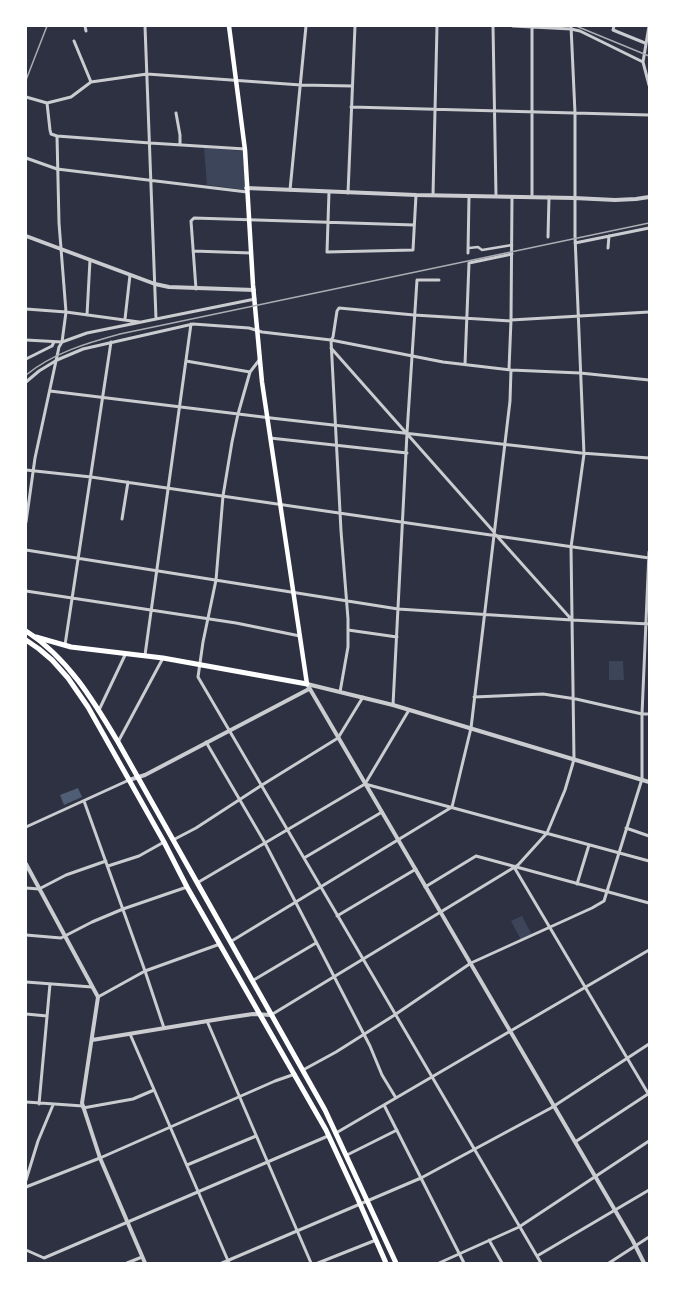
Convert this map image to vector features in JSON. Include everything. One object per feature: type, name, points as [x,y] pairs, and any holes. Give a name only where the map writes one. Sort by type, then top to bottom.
[{"type":"main road","points":[[34,637],[71,647],[145,655],[199,664],[308,686],[267,418],[254,299],[244,149],[229,26]]},
{"type":"main road","points":[[26,631],[55,654],[71,670],[99,710],[118,742],[303,1070],[347,1155],[396,1263]]},
{"type":"main road","points":[[26,641],[52,660],[78,692],[129,780],[187,886],[295,1074],[328,1136],[386,1263]]},
{"type":"street","points":[[85,26],[86,32]]},
{"type":"street","points":[[145,26],[156,319]]},
{"type":"street","points":[[290,190],[306,26]]},
{"type":"street","points":[[348,193],[355,26]]},
{"type":"street","points":[[434,195],[437,26]]},
{"type":"street","points":[[493,26],[496,196]]},
{"type":"street","points":[[513,26],[571,27],[643,62]]},
{"type":"street","points":[[614,26],[613,30],[646,43]]},
{"type":"street","points":[[649,26],[643,62],[649,84]]},
{"type":"street","points":[[532,27],[532,197]]},
{"type":"street","points":[[92,1040],[253,1014],[271,1015],[518,865],[546,833],[565,790],[574,759],[571,546],[584,454],[575,243],[575,113],[571,27]]},
{"type":"street","points":[[74,41],[91,82]]},
{"type":"street","points":[[26,97],[47,103],[71,97],[91,82],[147,74],[352,86]]},
{"type":"street","points":[[47,103],[50,130],[52,134],[56,136],[244,149]]},
{"type":"street","points":[[351,107],[649,115]]},
{"type":"street","points":[[176,112],[180,135],[180,145]]},
{"type":"street","points":[[26,522],[33,470],[62,342],[66,312],[61,249],[56,136]]},
{"type":"street","points":[[26,158],[57,169],[151,181],[247,190],[615,200],[636,200],[649,197]]},
{"type":"street","points":[[330,192],[326,252],[413,250],[416,195]]},
{"type":"street","points":[[468,253],[469,196]]},
{"type":"street","points":[[230,942],[452,807],[471,728],[510,401],[512,197]]},
{"type":"street","points":[[548,197],[548,237]]},
{"type":"street","points":[[196,288],[191,221],[194,218],[414,225]]},
{"type":"street","points":[[575,243],[649,228]]},
{"type":"street","points":[[26,236],[155,284],[174,288],[254,290]]},
{"type":"street","points":[[608,248],[609,236]]},
{"type":"street","points":[[469,248],[478,247],[482,250],[512,245]]},
{"type":"street","points":[[193,250],[251,253]]},
{"type":"street","points":[[465,364],[469,263],[512,254]]},
{"type":"street","points":[[87,315],[90,260]]},
{"type":"street","points":[[126,319],[130,275]]},
{"type":"street","points":[[393,705],[407,434],[417,280],[439,280]]},
{"type":"street","points":[[26,340],[62,342],[87,333],[254,299]]},
{"type":"street","points":[[26,308],[143,322]]},
{"type":"street","points":[[340,692],[348,647],[348,630],[331,348],[331,340],[333,337],[337,311],[339,308],[414,315],[511,320],[649,312]]},
{"type":"street","points":[[145,655],[191,324]]},
{"type":"street","points":[[26,382],[39,371],[57,360],[83,349],[191,324],[249,328],[262,332],[331,340],[443,362],[510,370],[580,373],[649,380]]},
{"type":"street","points":[[26,359],[52,346],[54,342]]},
{"type":"street","points":[[65,645],[111,342]]},
{"type":"street","points":[[331,348],[494,534],[572,620]]},
{"type":"street","points":[[260,359],[250,372],[238,414],[223,496],[216,580],[199,664],[198,677],[541,1263]]},
{"type":"street","points":[[186,361],[250,372]]},
{"type":"street","points":[[50,391],[267,418],[584,454],[649,458]]},
{"type":"street","points":[[270,438],[407,453]]},
{"type":"street","points":[[26,470],[91,476],[280,505],[494,534],[649,558]]},
{"type":"street","points":[[122,519],[128,482]]},
{"type":"street","points":[[26,550],[398,609],[647,624]]},
{"type":"street","points":[[303,1070],[336,1052],[395,1015],[471,963],[599,905],[604,900],[642,779],[642,714],[649,552]]},
{"type":"street","points":[[26,591],[208,619],[300,636]]},
{"type":"street","points":[[348,630],[397,637]]},
{"type":"street","points":[[99,710],[126,653]]},
{"type":"street","points":[[118,742],[163,658]]},
{"type":"street","points":[[308,686],[614,1210],[636,1245],[644,1263]]},
{"type":"street","points":[[26,827],[129,780],[138,778],[308,686],[363,697],[393,705],[649,782]]},
{"type":"street","points":[[474,697],[543,694],[573,698],[642,714],[649,714]]},
{"type":"street","points":[[173,840],[196,828],[338,738],[363,697]]},
{"type":"street","points":[[197,883],[365,784],[410,710]]},
{"type":"street","points":[[206,742],[265,843],[363,1034],[382,1075],[396,1098]]},
{"type":"street","points":[[365,784],[649,861]]},
{"type":"street","points":[[84,801],[164,1028]]},
{"type":"street","points":[[304,858],[382,812]]},
{"type":"street","points":[[626,828],[649,836]]},
{"type":"street","points":[[108,866],[139,856],[164,842]]},
{"type":"street","points":[[577,884],[589,845]]},
{"type":"street","points":[[425,887],[476,856],[649,903]]},
{"type":"street","points":[[26,888],[39,889],[66,875],[106,860]]},
{"type":"street","points":[[26,864],[98,997],[82,1103],[100,1158],[145,1263]]},
{"type":"street","points":[[514,867],[649,1094],[575,1142]]},
{"type":"street","points":[[337,916],[416,869]]},
{"type":"street","points":[[26,935],[59,938],[123,909],[187,886]]},
{"type":"street","points":[[252,981],[316,943]]},
{"type":"street","points":[[98,997],[145,971],[220,944]]},
{"type":"street","points":[[336,1133],[649,950]]},
{"type":"street","points":[[26,982],[92,987]]},
{"type":"street","points":[[39,1104],[50,984]]},
{"type":"street","points":[[26,1014],[47,1016]]},
{"type":"street","points":[[207,1021],[311,1263]]},
{"type":"street","points":[[130,1034],[229,1262]]},
{"type":"street","points":[[222,1263],[229,1262],[421,1178],[554,1106],[649,1044]]},
{"type":"street","points":[[26,1187],[100,1158],[240,1098],[275,1081],[295,1074]]},
{"type":"street","points":[[26,1102],[83,1107],[133,1099],[154,1090]]},
{"type":"street","points":[[26,1180],[38,1141],[53,1105]]},
{"type":"street","points":[[384,1105],[464,1263]]},
{"type":"street","points":[[347,1155],[397,1130]]},
{"type":"street","points":[[186,1165],[256,1136]]},
{"type":"street","points":[[44,1258],[328,1136]]},
{"type":"street","points":[[440,1263],[519,1226],[649,1141]]},
{"type":"street","points":[[536,1256],[649,1190]]},
{"type":"street","points":[[609,1263],[649,1237]]},
{"type":"street","points":[[318,1263],[376,1240]]},
{"type":"street","points":[[489,1240],[502,1263]]},
{"type":"street","points":[[26,1250],[44,1258],[46,1263]]},
{"type":"street","points":[[127,1263],[142,1256]]},
{"type":"shaded area","points":[[204,148],[243,151],[245,190],[207,185]]},
{"type":"shaded area","points":[[609,661],[623,661],[624,680],[609,680]]},
{"type":"shaded area","points":[[78,788],[82,797],[64,805],[60,795]]},
{"type":"shaded area","points":[[522,916],[532,935],[521,940],[511,921]]},
{"type":"railway","points":[[26,80],[47,26]]},
{"type":"railway","points":[[576,26],[649,56]]},
{"type":"railway","points":[[26,375],[36,367],[59,355],[83,345],[120,334],[649,223]]}]
